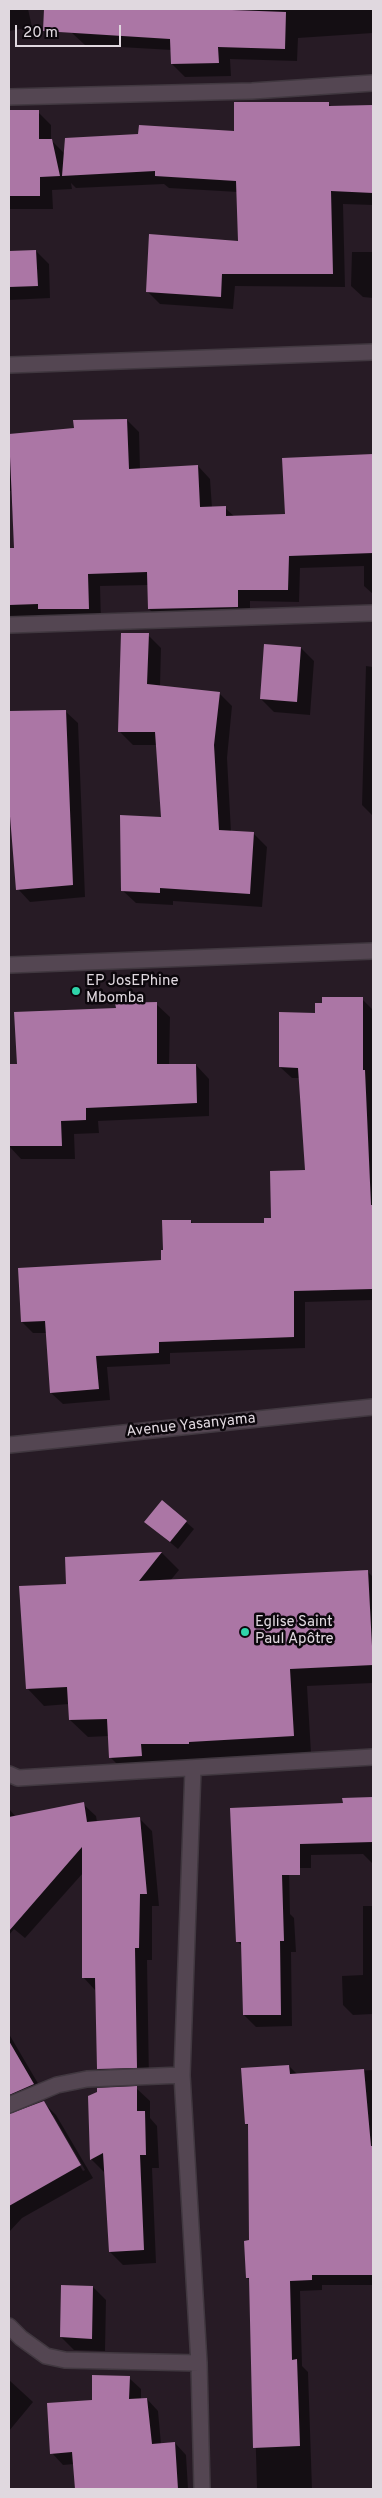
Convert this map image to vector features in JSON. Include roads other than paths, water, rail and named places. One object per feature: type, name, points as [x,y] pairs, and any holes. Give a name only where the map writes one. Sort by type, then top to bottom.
[{"type":"street","points":[[9,97],[252,91],[373,83]]},
{"type":"street","points":[[9,366],[373,352]]},
{"type":"street","points":[[9,625],[373,613]]},
{"type":"street","points":[[9,965],[373,952]]},
{"type":"street","name":"Avenue Yasanyama","points":[[9,1445],[373,1407]]},
{"type":"street","points":[[9,1774],[18,1778],[373,1757]]},
{"type":"street","points":[[193,1769],[182,2075],[199,2363],[202,2489]]},
{"type":"street","points":[[9,2106],[57,2085],[87,2079],[182,2075]]},
{"type":"street","points":[[9,2326],[21,2338],[46,2356],[65,2360],[199,2363]]},
{"type":"place","name":"EP JosEPhine Mbomba","points":[[76,991]]},
{"type":"place","name":"Eglise Saint Paul Apôtre","points":[[245,1632]]}]
